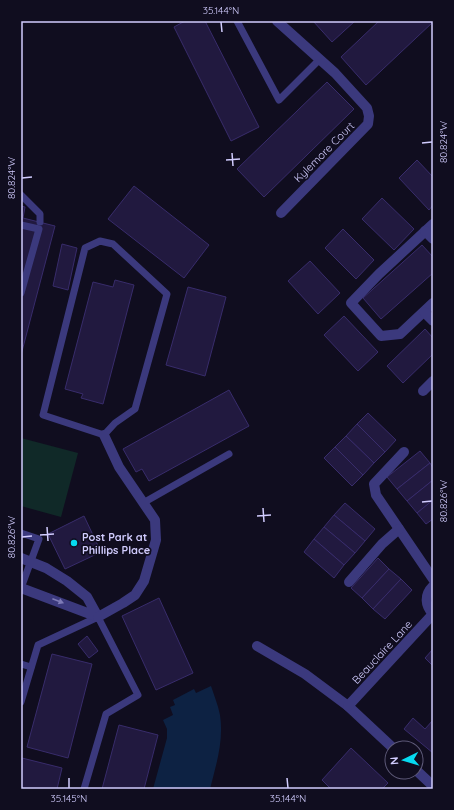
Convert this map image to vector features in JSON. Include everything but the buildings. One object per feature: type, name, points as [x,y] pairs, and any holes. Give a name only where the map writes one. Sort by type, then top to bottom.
[{"type":"street","name":"Kylemore Court","points":[[277,21],[335,73],[367,108],[369,116],[368,124],[281,212]]},
{"type":"street","points":[[433,239],[429,227],[379,274],[351,303],[381,336],[400,334],[433,303]]},
{"type":"street","points":[[424,312],[433,321]]},
{"type":"street","points":[[423,391],[433,381]]},
{"type":"street","points":[[21,588],[98,617],[135,595],[144,581],[156,540],[155,520],[119,468],[104,434]]},
{"type":"street","points":[[404,452],[374,484],[376,495],[433,579]]},
{"type":"street","points":[[348,582],[382,544],[399,529]]},
{"type":"street","points":[[21,558],[46,568],[67,580],[87,597],[98,617]]},
{"type":"street","points":[[433,586],[428,592],[426,598],[427,604],[433,614]]},
{"type":"street","name":"Beauclaire Lane","points":[[348,706],[433,614]]},
{"type":"street","points":[[257,646],[305,674],[348,706],[384,740]]},
{"type":"street","points":[[424,778],[433,786]]},
{"type":"lane","points":[[237,21],[279,100],[320,59]]},
{"type":"lane","points":[[21,195],[40,214],[40,222]]},
{"type":"lane","points":[[21,225],[39,229],[21,294]]},
{"type":"lane","points":[[100,241],[113,244],[167,294],[135,409],[115,423],[104,434],[43,415],[85,248],[100,241]]},
{"type":"lane","points":[[143,503],[229,454]]},
{"type":"lane","points":[[21,533],[39,539],[21,588]]},
{"type":"lane","points":[[21,702],[38,645],[98,617],[138,695],[106,714],[84,789]]},
{"type":"lane","points":[[21,664],[31,667]]},
{"type":"green space","points":[[21,438],[78,453],[61,517],[21,506]]},
{"type":"water","points":[[211,686],[220,715],[221,734],[219,753],[210,789],[153,789],[167,738],[167,729],[163,720],[173,715],[170,707],[175,705],[173,700],[194,689],[196,693]]},
{"type":"place","name":"Post Park at Phillips Place","points":[[74,543]]}]
